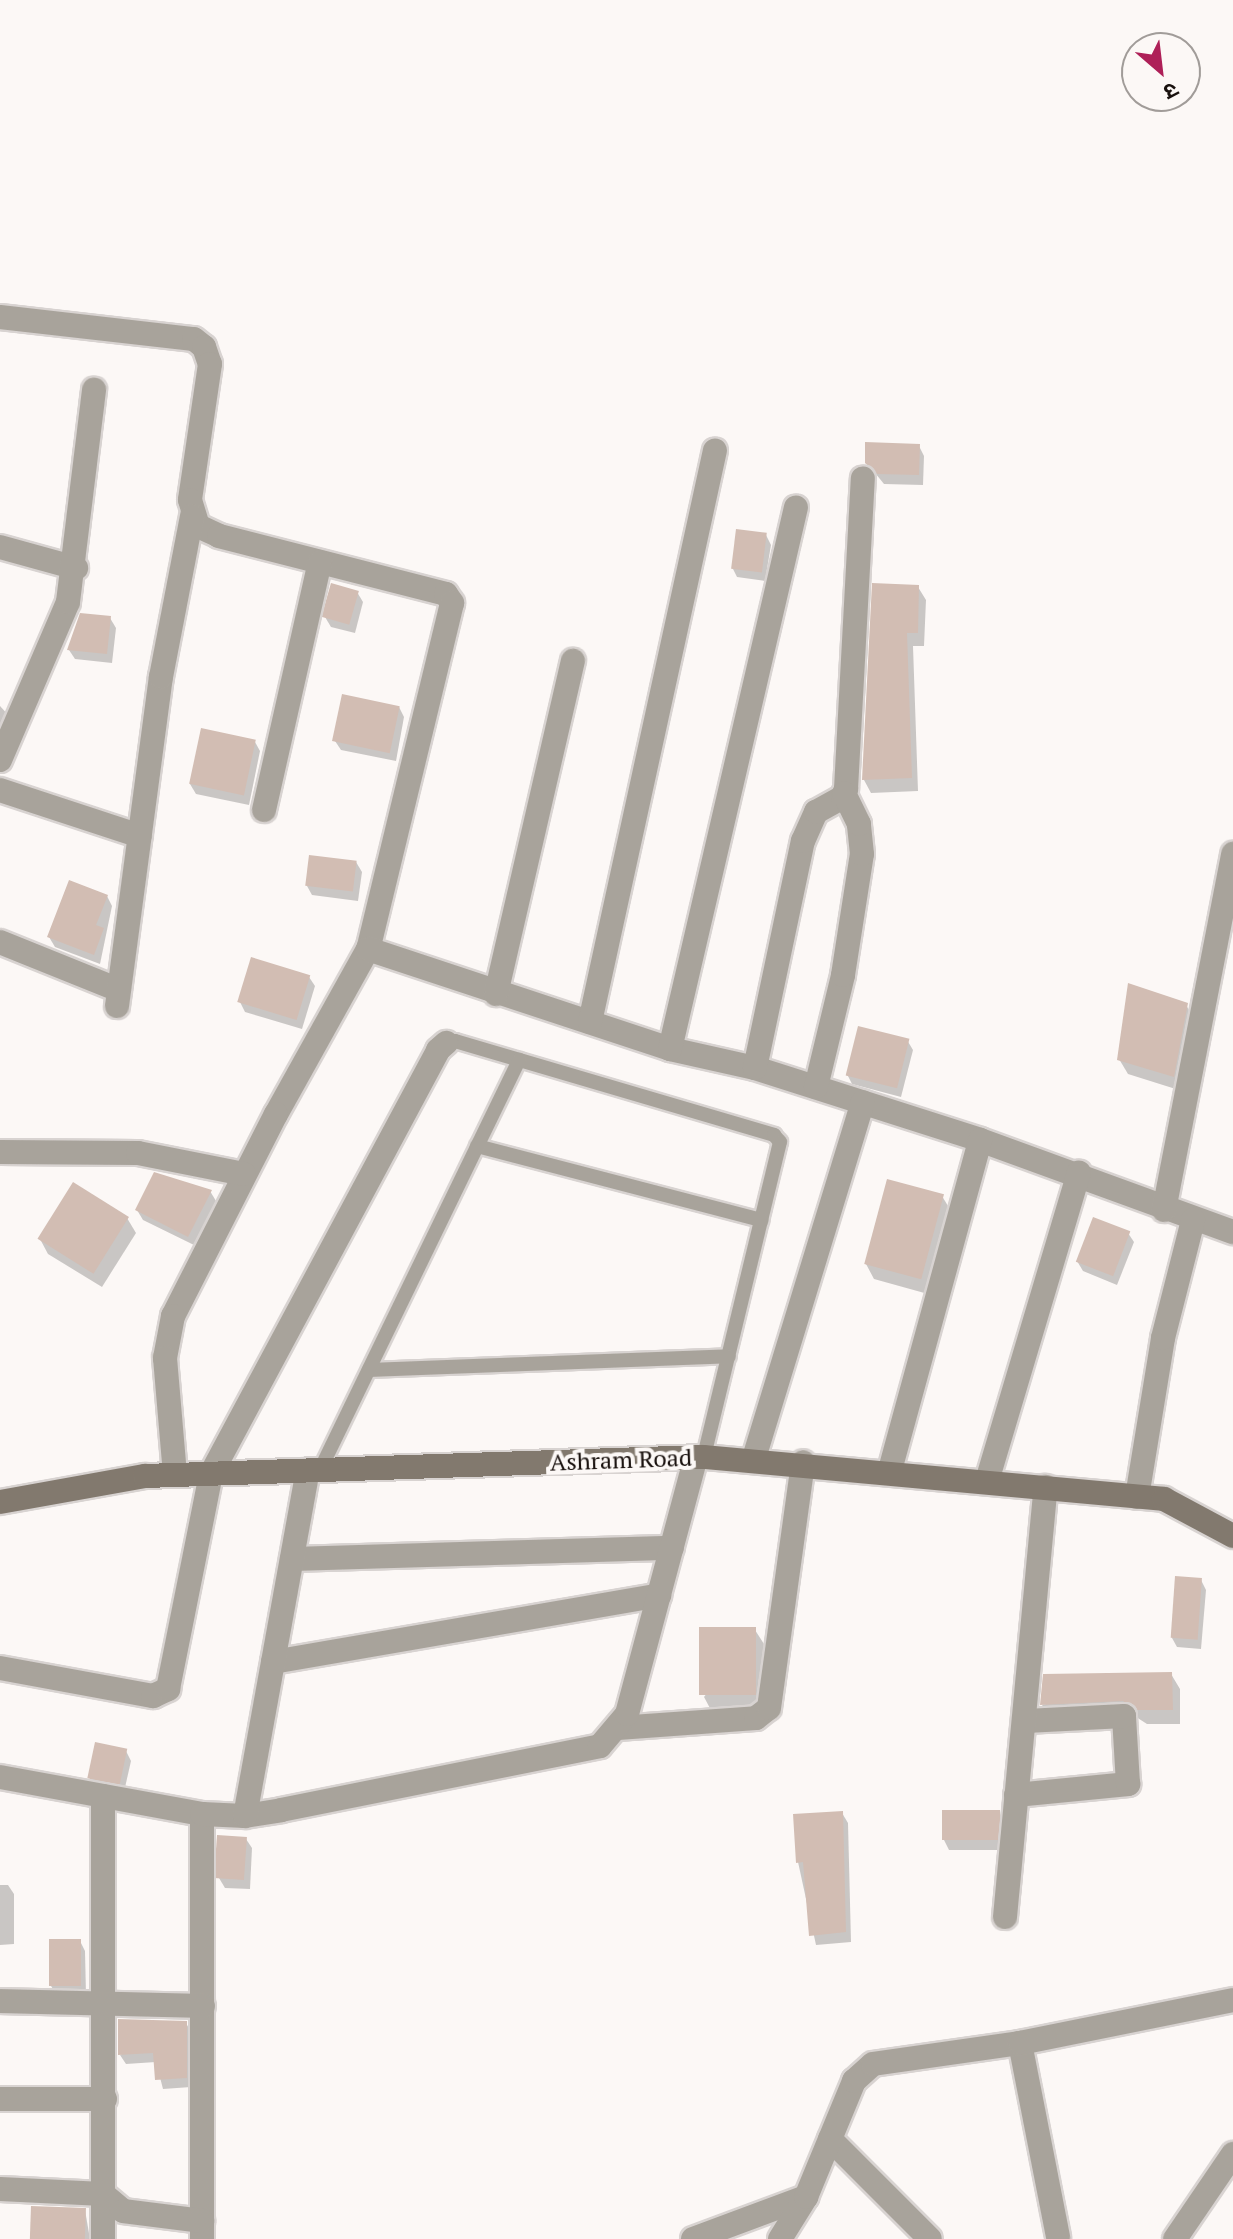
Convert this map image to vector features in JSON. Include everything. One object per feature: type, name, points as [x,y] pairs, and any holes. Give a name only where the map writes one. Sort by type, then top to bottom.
[{"type":"street","points":[[0,317],[194,339],[204,347],[210,364],[192,516],[161,677],[118,998],[0,942]]},
{"type":"street","points":[[0,760],[68,602],[76,568],[94,390]]},
{"type":"street","points":[[590,1022],[715,450]]},
{"type":"street","points":[[816,1087],[843,975],[862,854],[859,824],[844,793],[863,478]]},
{"type":"street","points":[[670,1049],[796,507]]},
{"type":"street","points":[[175,1475],[167,1336],[244,1174],[368,949],[453,611],[446,594],[219,536],[192,516]]},
{"type":"street","points":[[0,547],[76,568]]},
{"type":"street","points":[[264,810],[320,562]]},
{"type":"street","points":[[496,994],[573,661]]},
{"type":"street","points":[[0,790],[140,836]]},
{"type":"street","points":[[755,1068],[803,841],[816,812],[844,793]]},
{"type":"street","points":[[1164,1210],[1233,854]]},
{"type":"street","points":[[368,949],[496,994],[670,1049],[755,1068],[1079,1172],[1164,1210],[1233,1232]]},
{"type":"street","points":[[0,1668],[164,1694],[211,1474],[438,1050],[446,1043]]},
{"type":"street","points":[[754,1458],[863,1102]]},
{"type":"street","points":[[890,1470],[980,1140]]},
{"type":"street","points":[[0,1152],[138,1153],[244,1174]]},
{"type":"street","points":[[987,1481],[1079,1172]]},
{"type":"street","points":[[1137,1497],[1163,1338],[1193,1220]]},
{"type":"street","points":[[0,1777],[202,1814],[245,1816],[588,1751],[618,1728],[627,1714],[700,1457]]},
{"type":"street","name":"Ashram Road","points":[[0,1502],[145,1476],[700,1457],[754,1458],[1164,1499],[1233,1536]]},
{"type":"street","points":[[618,1728],[756,1718],[769,1708],[803,1462]]},
{"type":"street","points":[[245,1816],[292,1559],[314,1471]]},
{"type":"street","points":[[1005,1917],[1046,1487]]},
{"type":"street","points":[[292,1559],[672,1548]]},
{"type":"street","points":[[273,1662],[659,1595]]},
{"type":"street","points":[[1016,1795],[1128,1784],[1124,1716],[1026,1721]]},
{"type":"street","points":[[103,1796],[103,2239]]},
{"type":"street","points":[[0,2189],[103,2194],[123,2211],[202,2230],[202,1814]]},
{"type":"street","points":[[780,2239],[806,2197],[854,2081],[873,2064],[1020,2043],[1233,2000]]},
{"type":"street","points":[[0,2001],[203,2006]]},
{"type":"street","points":[[1020,2043],[1058,2237]]},
{"type":"street","points":[[0,2099],[105,2099]]},
{"type":"street","points":[[830,2139],[930,2239]]},
{"type":"street","points":[[1175,2239],[1233,2154]]},
{"type":"street","points":[[693,2239],[806,2197]]},
{"type":"lane","points":[[446,1043],[455,1041],[774,1135],[779,1153],[729,1356],[700,1457]]},
{"type":"lane","points":[[314,1471],[369,1370],[519,1060]]},
{"type":"lane","points":[[477,1146],[762,1220]]},
{"type":"lane","points":[[369,1370],[729,1356]]},
{"type":"building","points":[[865,442],[920,444],[919,475],[877,474],[865,463]]},
{"type":"building","points":[[736,529],[767,533],[762,572],[731,569]]},
{"type":"building","points":[[331,583],[359,591],[349,625],[321,617]]},
{"type":"building","points":[[872,583],[919,585],[918,633],[907,633],[912,778],[862,780]]},
{"type":"building","points":[[80,613],[111,616],[107,654],[67,650]]},
{"type":"building","points":[[342,694],[400,706],[390,753],[332,741]]},
{"type":"building","points":[[201,728],[256,740],[244,795],[189,784]]},
{"type":"building","points":[[309,855],[357,861],[353,892],[305,886]]},
{"type":"building","points":[[69,880],[108,895],[96,925],[104,928],[94,955],[47,937]]},
{"type":"building","points":[[251,957],[310,975],[297,1020],[237,1002]]},
{"type":"building","points":[[1128,983],[1188,1003],[1174,1077],[1117,1060]]},
{"type":"building","points":[[858,1026],[909,1039],[897,1088],[846,1075]]},
{"type":"building","points":[[154,1172],[212,1190],[188,1237],[135,1210]]},
{"type":"building","points":[[887,1179],[944,1194],[921,1279],[864,1264]]},
{"type":"building","points":[[73,1182],[129,1217],[93,1274],[37,1239]]},
{"type":"building","points":[[1093,1217],[1130,1231],[1113,1276],[1076,1262]]},
{"type":"building","points":[[1175,1576],[1202,1578],[1198,1640],[1171,1638]]},
{"type":"building","points":[[699,1627],[756,1627],[756,1695],[699,1695]]},
{"type":"building","points":[[1172,1672],[1173,1710],[1137,1710],[1123,1701],[1040,1705],[1043,1674]]},
{"type":"building","points":[[95,1742],[127,1749],[120,1785],[87,1778]]},
{"type":"building","points":[[942,1810],[1000,1810],[1000,1840],[942,1840]]},
{"type":"building","points":[[843,1811],[846,1932],[809,1936],[803,1862],[796,1863],[793,1814]]},
{"type":"building","points":[[217,1835],[247,1837],[244,1880],[214,1878]]},
{"type":"building","points":[[49,1939],[81,1939],[81,1986],[49,1986]]},
{"type":"building","points":[[118,2019],[187,2021],[187,2078],[155,2080],[153,2053],[118,2055]]},
{"type":"building","points":[[31,2206],[86,2208],[85,2239],[30,2239]]}]
